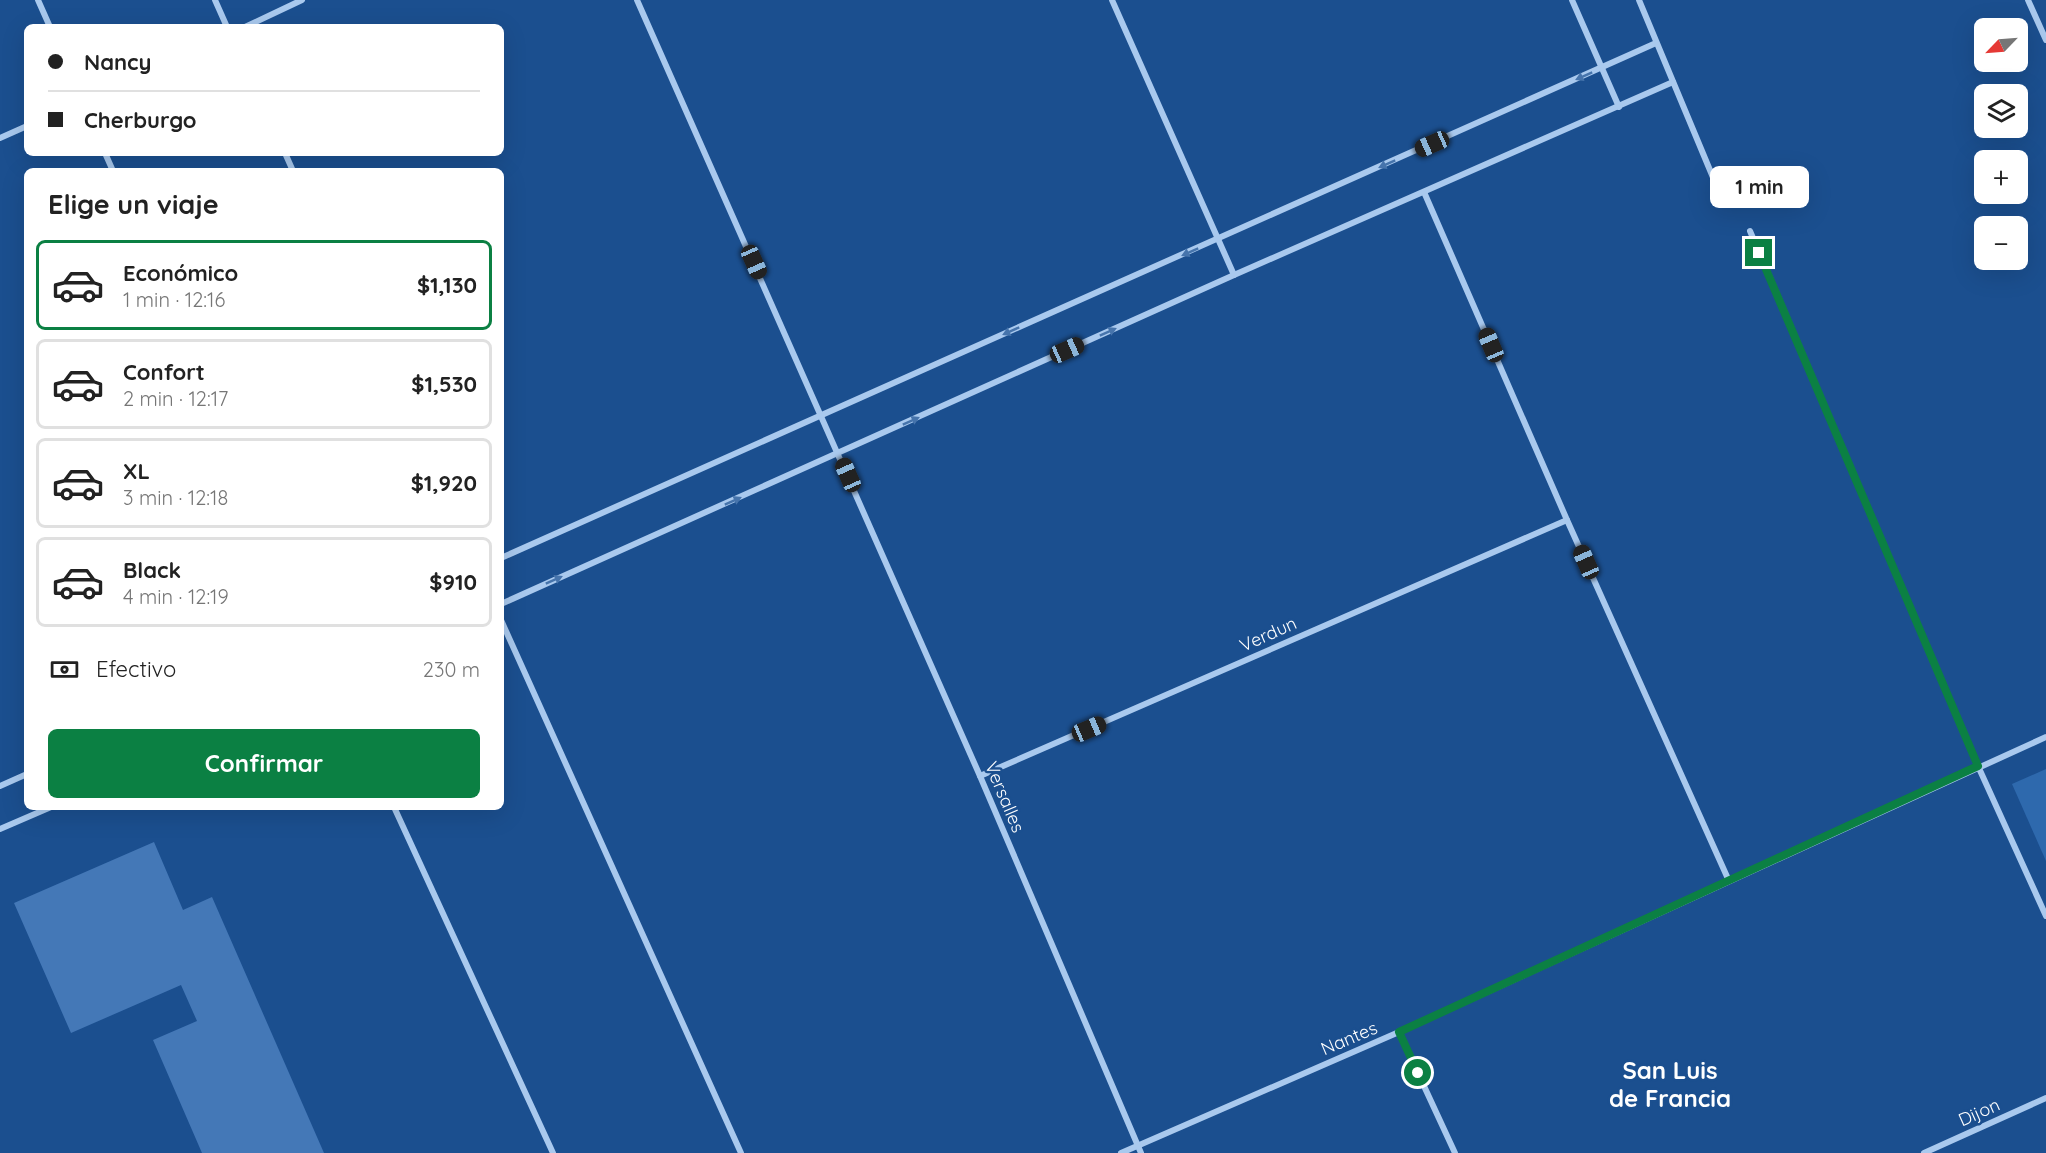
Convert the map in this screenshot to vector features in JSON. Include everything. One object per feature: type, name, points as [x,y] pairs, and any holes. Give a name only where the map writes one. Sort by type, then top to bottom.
[{"type":"street","points":[[38,0],[49,24]]},
{"type":"street","points":[[215,0],[226,24]]},
{"type":"street","points":[[250,24],[302,0]]},
{"type":"street","name":"Versalles","points":[[638,0],[980,776],[1142,1153]]},
{"type":"street","points":[[1112,0],[1234,275]]},
{"type":"street","points":[[1572,0],[1618,107]]},
{"type":"street","points":[[1639,0],[1718,186]]},
{"type":"street","points":[[2028,0],[2046,40]]},
{"type":"street","points":[[504,557],[1656,43]]},
{"type":"street","points":[[504,603],[1234,275],[1673,82]]},
{"type":"street","points":[[0,138],[24,127]]},
{"type":"street","points":[[1424,192],[1567,520],[1729,881]]},
{"type":"street","points":[[1750,231],[1978,766],[2046,916]]},
{"type":"street","name":"Verdun","points":[[980,776],[1567,520]]},
{"type":"street","points":[[504,627],[741,1153]]},
{"type":"street","name":"Nantes","points":[[1121,1153],[1399,1032],[1978,766],[2046,737]]},
{"type":"street","points":[[0,786],[24,775]]},
{"type":"street","points":[[0,829],[44,810]]},
{"type":"street","points":[[395,810],[553,1153]]},
{"type":"street","points":[[1399,1032],[1455,1153]]},
{"type":"street","name":"Dijon","points":[[1924,1153],[2046,1098]]},
{"type":"shaded area","points":[[2046,769],[2046,861],[2012,784]]},
{"type":"building","points":[[154,842],[183,910],[212,897],[324,1153],[202,1153],[153,1040],[197,1021],[181,985],[71,1033],[14,903]]},
{"type":"district","name":"San Luis de Francia","points":[[1670,1084]]},
{"type":"route","points":[[1418,1073],[1399,1032],[1978,766],[1759,253]]}]
